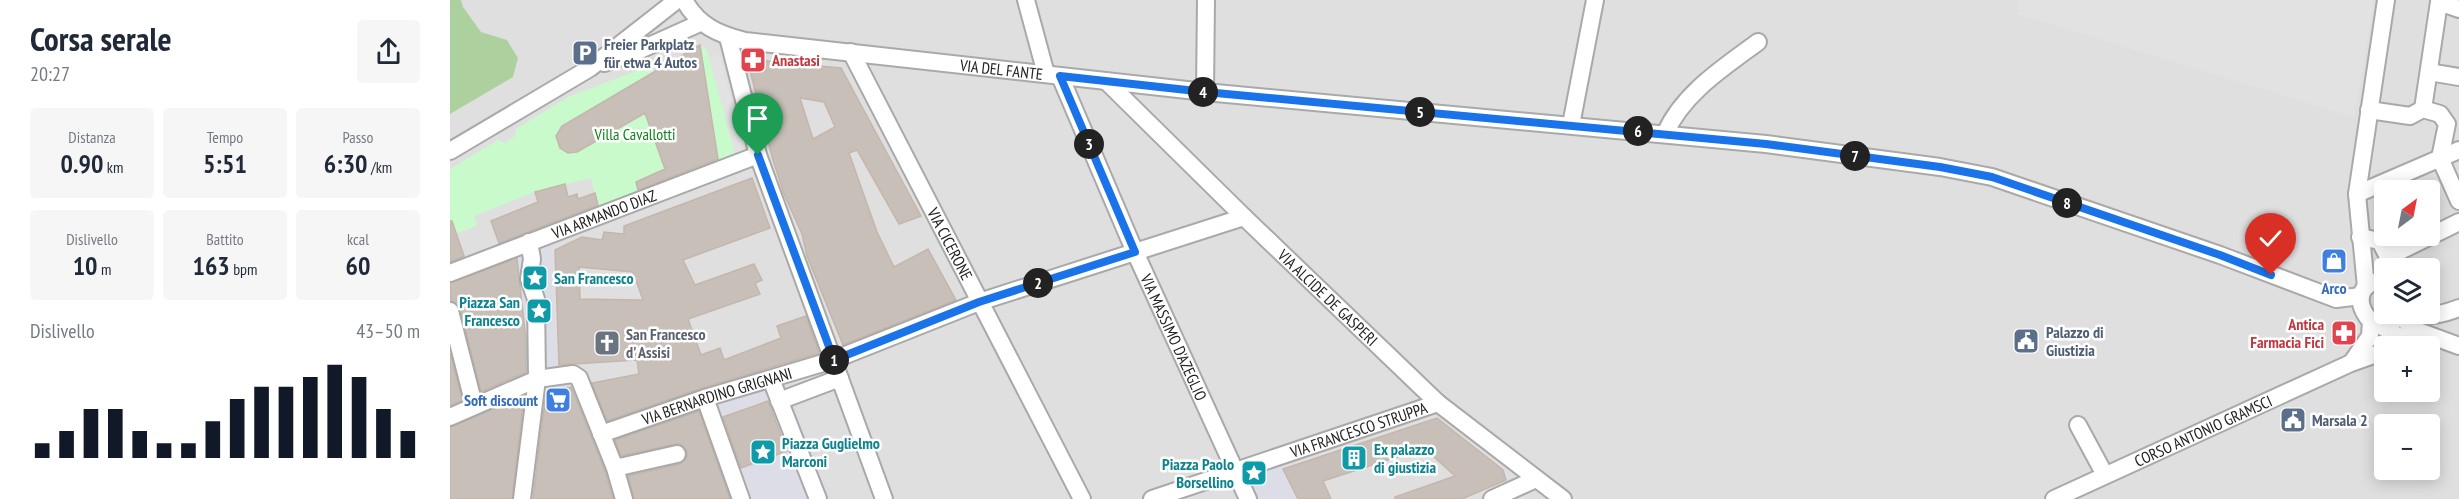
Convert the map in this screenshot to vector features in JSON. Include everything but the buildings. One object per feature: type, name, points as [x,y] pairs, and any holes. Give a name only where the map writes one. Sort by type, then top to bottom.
[{"type":"street","points":[[450,152],[590,68],[677,0]]},
{"type":"street","points":[[590,68],[640,50],[700,23],[684,0]]},
{"type":"street","name":"VIA MASSIMO D'AZEGLIO","points":[[1026,0],[1053,75],[1135,252],[1230,471],[1248,499]]},
{"type":"street","points":[[1205,92],[1206,0]]},
{"type":"street","points":[[1571,125],[1595,0]]},
{"type":"street","points":[[2386,0],[2357,194],[2364,292],[2361,307],[2388,333]]},
{"type":"street","points":[[2423,109],[2439,2],[2459,9]]},
{"type":"street","name":"VIA DEL FANTE","points":[[700,23],[728,37],[745,41],[1205,92],[1665,134],[1940,167],[1992,177],[2220,255],[2336,299],[2364,292],[2374,284]]},
{"type":"street","points":[[728,37],[758,155],[884,499]]},
{"type":"street","points":[[1665,134],[1672,117],[1714,75],[1758,42]]},
{"type":"street","name":"VIA CICERONE","points":[[851,52],[1082,499]]},
{"type":"street","points":[[2429,72],[2459,77]]},
{"type":"street","name":"VIA ALCIDE DE GASPERI","points":[[1106,81],[1438,403],[1563,499]]},
{"type":"street","points":[[2368,110],[2410,116],[2423,109],[2440,114],[2447,124],[2440,158],[2459,201]]},
{"type":"street","points":[[2357,194],[2459,150]]},
{"type":"street","name":"VIA ARMANDO DIAZ","points":[[450,273],[758,155]]},
{"type":"street","name":"VIA BERNARDINO GRIGNANI","points":[[601,434],[705,398],[834,360],[979,302],[1244,217]]},
{"type":"street","points":[[2360,239],[2380,241],[2388,257],[2459,222]]},
{"type":"street","points":[[2360,239],[2374,263]]},
{"type":"street","points":[[522,499],[535,384],[536,299],[529,279],[532,260],[529,242]]},
{"type":"street","points":[[2440,314],[2459,308]]},
{"type":"street","points":[[450,311],[474,405]]},
{"type":"street","points":[[2408,324],[2410,328],[2459,347]]},
{"type":"street","points":[[2351,363],[2370,336],[2388,333]]},
{"type":"street","points":[[2440,347],[2459,347]]},
{"type":"street","name":"CORSO ANTONIO GRAMSCI","points":[[2054,499],[2351,363],[2374,355]]},
{"type":"street","points":[[450,417],[474,405],[535,384],[573,374],[579,378],[615,468],[624,499]]},
{"type":"street","points":[[779,401],[840,378]]},
{"type":"street","points":[[771,379],[818,499]]},
{"type":"street","points":[[705,398],[741,499]]},
{"type":"street","name":"VIA FRANCESCO STRUPPA","points":[[1230,471],[1438,403]]},
{"type":"street","points":[[2078,425],[2105,475]]},
{"type":"street","points":[[615,468],[677,454]]},
{"type":"street","points":[[1152,499],[1230,471]]},
{"type":"street","points":[[1492,499],[1536,479]]},
{"type":"shaded area","points":[[450,0],[2459,0],[2459,499],[450,499]]},
{"type":"shaded area","points":[[2019,0],[2374,0],[2354,117],[2017,14]]},
{"type":"shaded area","points":[[719,54],[745,152],[736,157],[709,57]]},
{"type":"shaded area","name":"Piazza San Francesco","points":[[551,240],[558,368],[577,386],[543,393],[531,388],[516,247]]},
{"type":"shaded area","name":"Piazza Guglielmo Marconi","points":[[783,375],[831,499],[730,499],[697,401]]},
{"type":"shaded area","name":"Piazza Paolo Borsellino","points":[[1274,451],[1298,499],[1234,499],[1220,471]]},
{"type":"green space","points":[[450,0],[461,0],[463,7],[481,32],[507,40],[518,58],[513,77],[450,114]]},
{"type":"green space","name":"Villa Cavallotti","points":[[700,45],[707,50],[736,157],[599,210],[591,178],[535,192],[474,216],[477,226],[450,236],[450,169],[498,140],[505,143],[515,136],[516,129],[568,97],[649,66],[654,72]]},
{"type":"place","name":"Freier Parkplatz für etwa 4 Autos","points":[[585,53]]},
{"type":"place","name":"Anastasi","points":[[753,60]]},
{"type":"place","name":"Arco","points":[[2334,261]]},
{"type":"place","name":"San Francesco","points":[[535,278]]},
{"type":"place","name":"Piazza San Francesco","points":[[539,311]]},
{"type":"place","name":"Antica Farmacia Fici","points":[[2344,333]]},
{"type":"place","name":"Palazzo di Giustizia","points":[[2026,341]]},
{"type":"place","name":"San Francesco d' Assisi","points":[[607,343]]},
{"type":"place","name":"Soft discount","points":[[558,400]]},
{"type":"place","name":"Marsala 2","points":[[2293,420]]},
{"type":"place","name":"Piazza Guglielmo Marconi","points":[[763,452]]},
{"type":"place","name":"Ex palazzo di giustizia","points":[[1354,458]]},
{"type":"place","name":"Piazza Paolo Borsellino","points":[[1254,473]]},
{"type":"route","points":[[758,155],[834,360],[979,302],[1135,252],[1060,76],[1205,92],[1766,144],[1940,167],[1992,177],[2220,255],[2271,275]]}]
